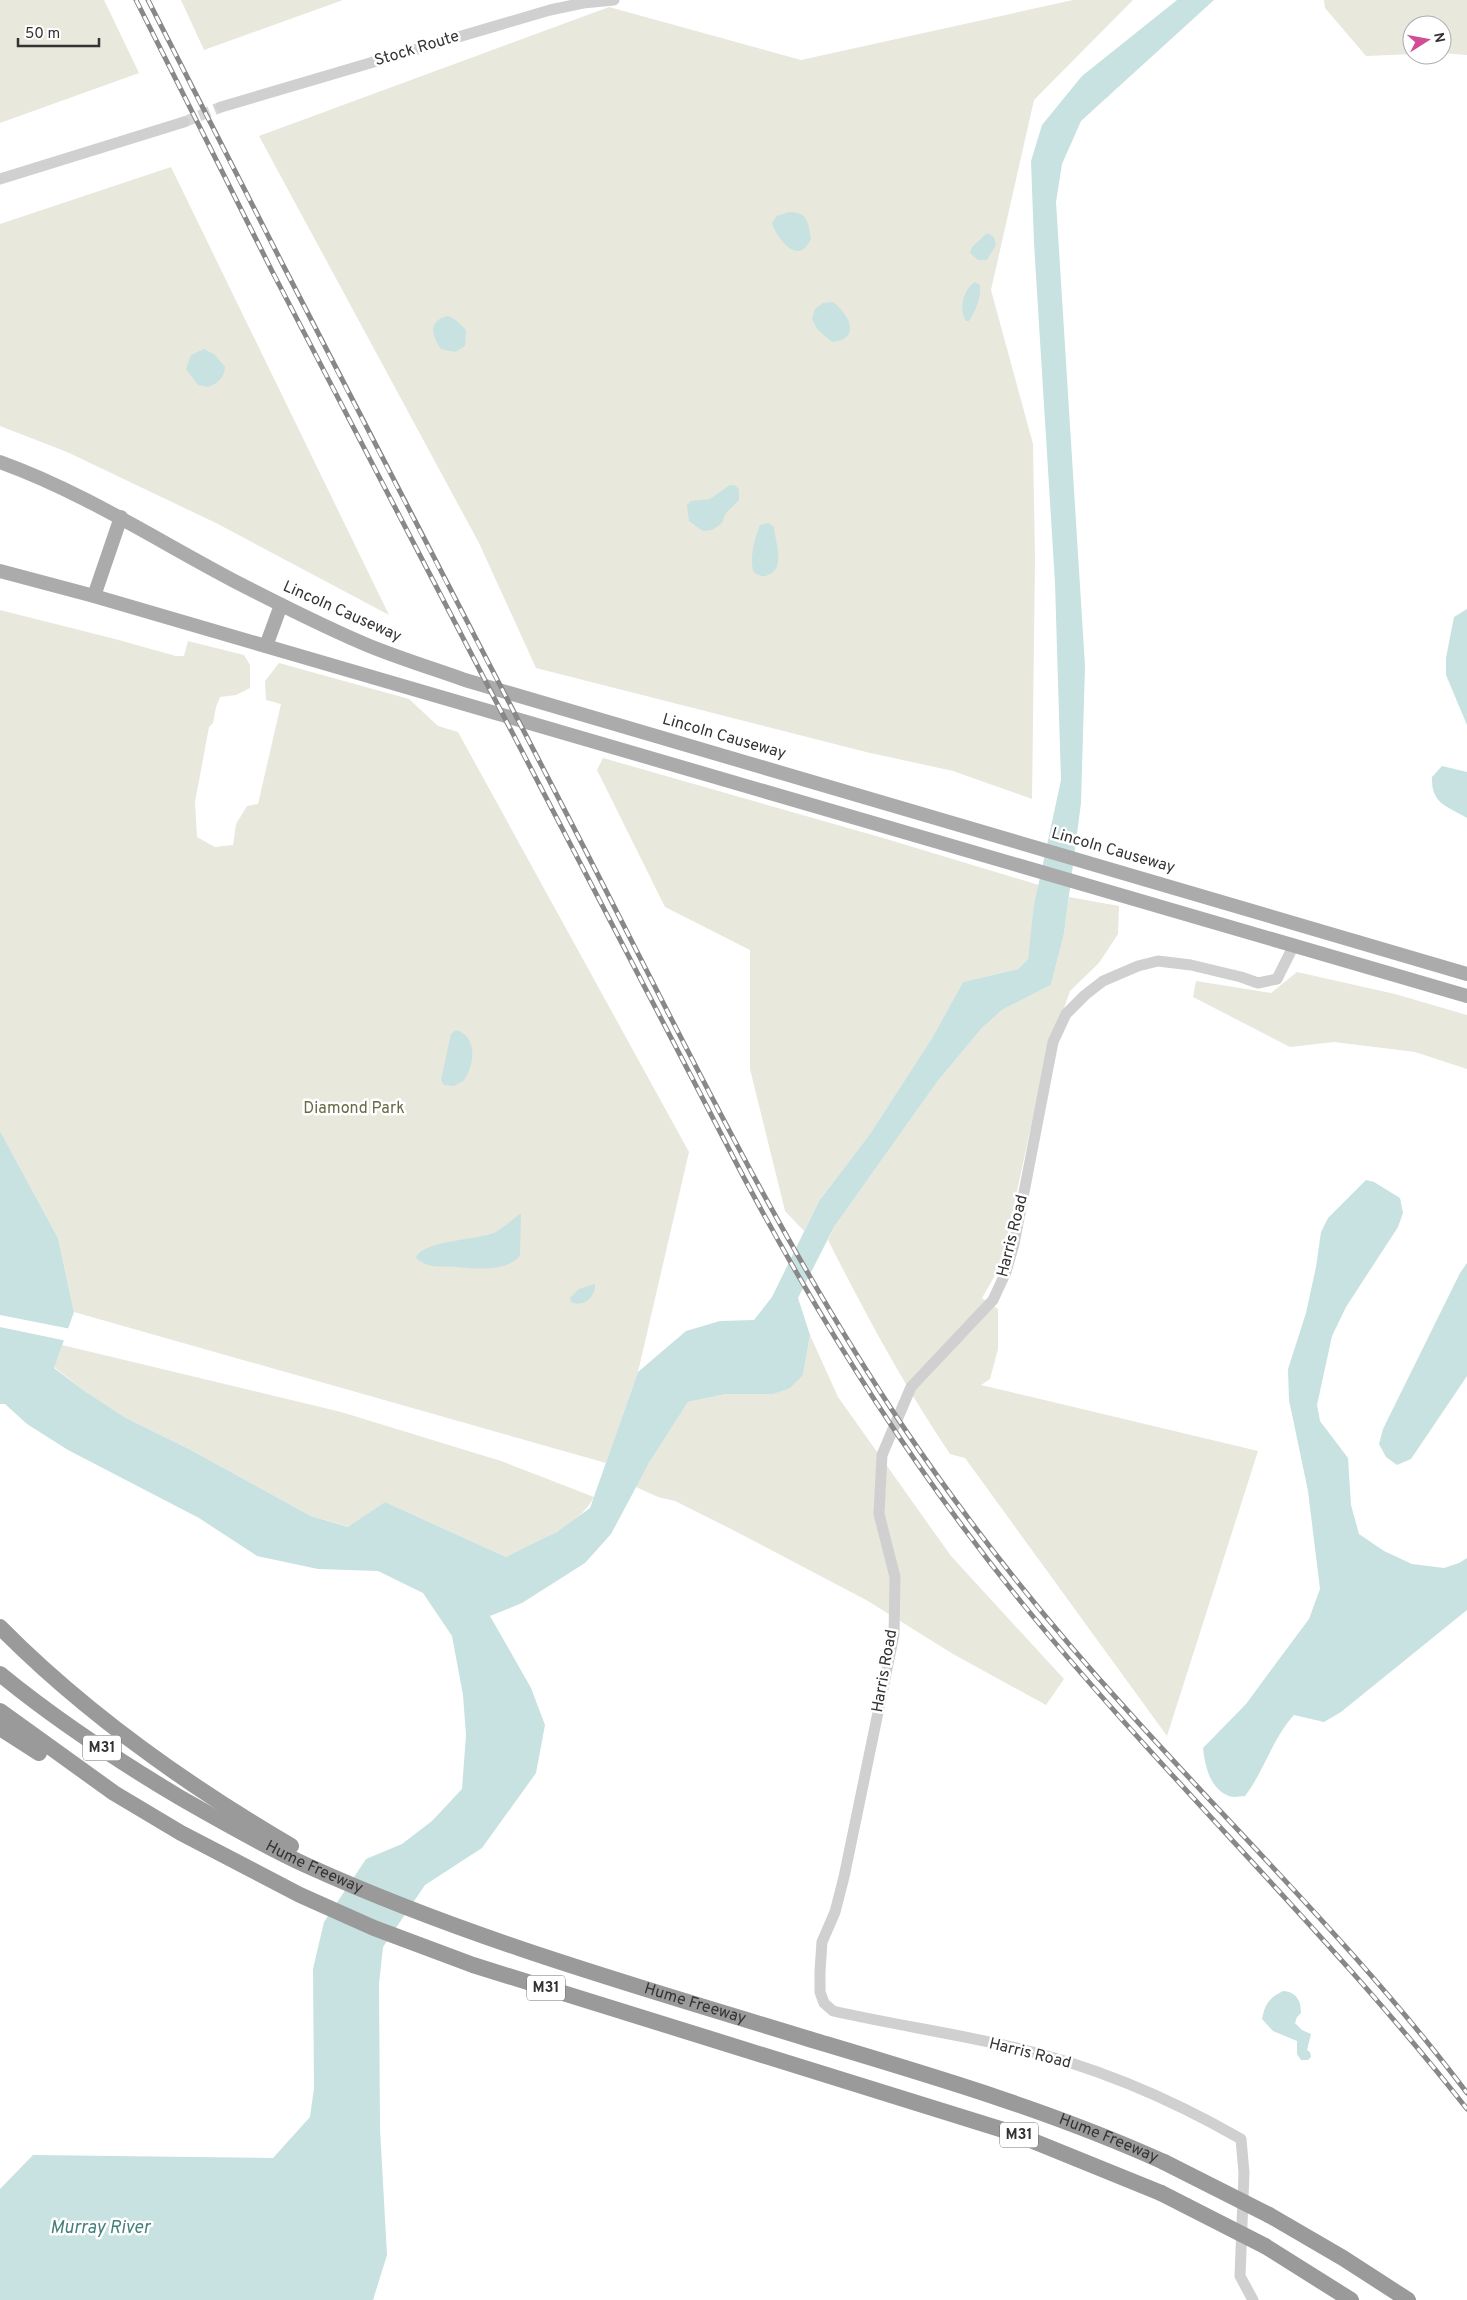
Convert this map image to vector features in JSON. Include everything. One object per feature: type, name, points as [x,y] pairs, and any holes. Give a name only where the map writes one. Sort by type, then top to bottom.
[{"type":"highway","points":[[0,1627],[79,1701],[218,1802],[247,1828]]},
{"type":"highway","name":"M31","points":[[0,1674],[74,1730],[137,1772],[247,1828]]},
{"type":"highway","name":"Hume Freeway","points":[[0,1712],[114,1793],[229,1860],[374,1928],[473,1966],[1013,2133],[1162,2193],[1265,2246],[1351,2300]]},
{"type":"highway","points":[[0,1728],[46,1758],[114,1793]]},
{"type":"highway","name":"Hume Freeway","points":[[247,1828],[388,1900],[482,1934],[630,1984],[996,2097],[1069,2122],[1164,2162],[1269,2215],[1343,2258],[1408,2300]]},
{"type":"main road","name":"Lincoln Causeway","points":[[0,462],[42,477],[121,517],[280,605],[372,647],[465,680],[1467,974]]},
{"type":"main road","points":[[94,596],[121,517]]},
{"type":"main road","points":[[0,571],[94,596],[1467,996]]},
{"type":"main road","points":[[266,646],[280,605]]},
{"type":"main road","points":[[1294,945],[1300,924]]},
{"type":"street","name":"Stock Route","points":[[221,107],[550,10],[583,3],[614,0]]},
{"type":"street","points":[[0,179],[184,122]]},
{"type":"street","name":"Harris Road","points":[[1253,2300],[1240,2276],[1244,2173],[1240,2139],[1182,2106],[1099,2072],[1010,2046],[833,2011],[824,2003],[820,1992],[820,1971],[822,1942],[835,1912],[844,1877],[894,1635],[895,1577],[879,1514],[882,1455],[911,1387],[993,1300],[1006,1272],[1014,1244],[1054,1042],[1066,1014],[1103,981],[1138,966],[1158,962],[1191,965],[1258,983],[1277,979],[1294,945]]},
{"type":"green space","points":[[0,0],[104,0],[139,73],[0,123]]},
{"type":"green space","points":[[181,0],[343,0],[204,50]]},
{"type":"green space","points":[[1073,0],[1133,0],[1034,100],[991,290],[1033,444],[1035,559],[1032,799],[953,771],[866,752],[536,668],[479,543],[259,136],[609,7],[801,60]]},
{"type":"green space","points":[[1324,0],[1467,0],[1467,55],[1452,54],[1452,15],[1402,15],[1402,54],[1366,56],[1325,8]]},
{"type":"green space","points":[[171,167],[389,615],[218,524],[67,452],[0,426],[0,224]]},
{"type":"green space","name":"Diamond Park","points":[[0,610],[176,656],[184,656],[188,641],[244,655],[250,665],[250,688],[236,695],[220,697],[213,723],[209,727],[195,802],[197,837],[215,847],[233,845],[236,824],[247,806],[258,804],[281,704],[266,700],[265,681],[279,663],[409,699],[438,726],[458,732],[689,1152],[638,1372],[606,1463],[74,1312],[58,1238],[0,1131]]},
{"type":"green space","points":[[603,758],[1039,885],[1028,959],[1018,969],[963,982],[932,1038],[870,1134],[819,1201],[804,1231],[785,1211],[750,1069],[750,950],[665,907],[597,770]]},
{"type":"green space","points":[[1069,897],[1119,906],[1118,934],[1099,963],[1070,991],[1045,1062],[1001,1265],[982,1298],[998,1309],[998,1349],[990,1379],[981,1385],[1258,1451],[1167,1736],[965,1458],[950,1454],[886,1349],[828,1240],[834,1227],[937,1082],[981,1029],[1002,1010],[1051,985],[1064,934]]},
{"type":"green space","points":[[1297,972],[1395,994],[1467,1015],[1467,1069],[1415,1052],[1334,1042],[1290,1047],[1193,997],[1196,981],[1271,993]]},
{"type":"green space","points":[[810,1335],[838,1397],[951,1556],[1064,1679],[1046,1705],[953,1654],[868,1601],[675,1501],[658,1497],[636,1487],[688,1402],[726,1394],[773,1394],[803,1375]]},
{"type":"green space","points":[[62,1345],[341,1412],[501,1461],[594,1497],[587,1508],[567,1526],[543,1540],[506,1557],[385,1502],[349,1527],[311,1516],[189,1449],[126,1418],[83,1390],[54,1367]]},
{"type":"water","name":"Murray River","points":[[1177,0],[1214,0],[1081,121],[1062,164],[1056,202],[1085,666],[1081,803],[1064,934],[1051,985],[1002,1010],[981,1029],[937,1082],[834,1227],[798,1298],[810,1335],[803,1375],[790,1388],[773,1394],[726,1394],[688,1402],[649,1463],[611,1534],[585,1563],[522,1603],[490,1616],[531,1688],[545,1725],[536,1773],[482,1848],[425,1885],[383,1947],[379,1984],[380,2129],[387,2255],[373,2300],[0,2300],[0,2189],[33,2155],[273,2158],[310,2117],[314,2088],[313,1969],[324,1922],[366,1859],[402,1844],[432,1821],[462,1789],[466,1735],[463,1695],[452,1636],[423,1593],[378,1571],[318,1569],[257,1556],[199,1518],[68,1450],[27,1424],[5,1404],[0,1404],[0,1131],[58,1238],[74,1312],[54,1368],[83,1390],[126,1418],[189,1449],[311,1516],[348,1527],[385,1502],[506,1557],[557,1532],[590,1508],[638,1372],[686,1331],[720,1321],[754,1320],[772,1297],[819,1201],[870,1134],[932,1038],[963,982],[1018,969],[1028,959],[1034,905],[1061,780],[1055,583],[1034,243],[1031,161],[1042,125],[1082,76]]},
{"type":"water","points":[[789,212],[804,216],[808,223],[811,238],[801,250],[795,251],[784,243],[772,223],[777,216]]},
{"type":"water","points":[[987,233],[994,237],[996,245],[987,260],[978,260],[970,253],[972,247]]},
{"type":"water","points":[[975,282],[980,285],[979,299],[972,317],[969,321],[966,321],[962,311],[963,300],[968,289]]},
{"type":"water","points":[[833,302],[848,319],[850,331],[841,340],[832,342],[817,329],[812,319],[815,309],[823,303]]},
{"type":"water","points":[[448,316],[456,320],[466,330],[465,346],[455,352],[441,349],[435,339],[433,330],[437,321]]},
{"type":"water","points":[[204,349],[215,355],[225,367],[220,380],[208,387],[198,385],[186,369],[191,355]]},
{"type":"water","points":[[730,485],[736,486],[739,490],[739,500],[725,514],[722,523],[712,530],[703,531],[689,521],[687,505],[691,501],[710,499]]},
{"type":"water","points":[[768,523],[774,527],[778,560],[777,567],[773,572],[762,576],[753,571],[752,554],[760,525]]},
{"type":"water","points":[[1467,609],[1467,725],[1446,675],[1446,658],[1454,617]]},
{"type":"water","points":[[1442,766],[1467,772],[1467,818],[1447,807],[1437,799],[1434,793],[1432,777]]},
{"type":"water","points":[[456,1030],[468,1039],[471,1046],[472,1061],[463,1081],[454,1086],[444,1085],[441,1080],[451,1034]]},
{"type":"water","points":[[1366,1180],[1374,1182],[1400,1198],[1403,1213],[1398,1227],[1346,1307],[1332,1336],[1317,1405],[1320,1421],[1348,1458],[1351,1505],[1359,1534],[1384,1551],[1412,1564],[1444,1568],[1467,1558],[1467,1610],[1341,1712],[1324,1722],[1294,1715],[1286,1724],[1245,1796],[1231,1797],[1217,1788],[1213,1782],[1207,1769],[1203,1748],[1246,1704],[1309,1619],[1320,1589],[1308,1491],[1289,1400],[1288,1369],[1306,1313],[1321,1232],[1328,1218]]},
{"type":"water","points":[[521,1213],[520,1255],[508,1264],[482,1269],[436,1266],[421,1262],[416,1258],[429,1247],[496,1232]]},
{"type":"water","points":[[1467,1263],[1467,1376],[1411,1459],[1397,1465],[1386,1457],[1379,1444],[1383,1429],[1460,1273]]},
{"type":"water","points":[[595,1284],[595,1289],[588,1300],[580,1304],[571,1302],[570,1298],[579,1289]]},
{"type":"water","points":[[1283,1991],[1292,1993],[1297,1998],[1301,2013],[1295,2023],[1302,2030],[1311,2034],[1307,2050],[1310,2052],[1311,2057],[1308,2060],[1301,2060],[1297,2054],[1297,2041],[1273,2031],[1262,2019],[1268,2002]]},
{"type":"pier","points":[[0,1315],[71,1329],[67,1341],[0,1327]]},
{"type":"tunnel","points":[[184,122],[221,107]]},
{"type":"railway","points":[[136,0],[272,271],[742,1174],[837,1341],[907,1449],[982,1553],[1022,1603],[1132,1731],[1359,1980],[1467,2109]]},
{"type":"railway","points":[[148,0],[692,1060],[771,1209],[856,1354],[954,1500],[1038,1607],[1127,1710],[1344,1945],[1427,2042],[1467,2093]]}]
